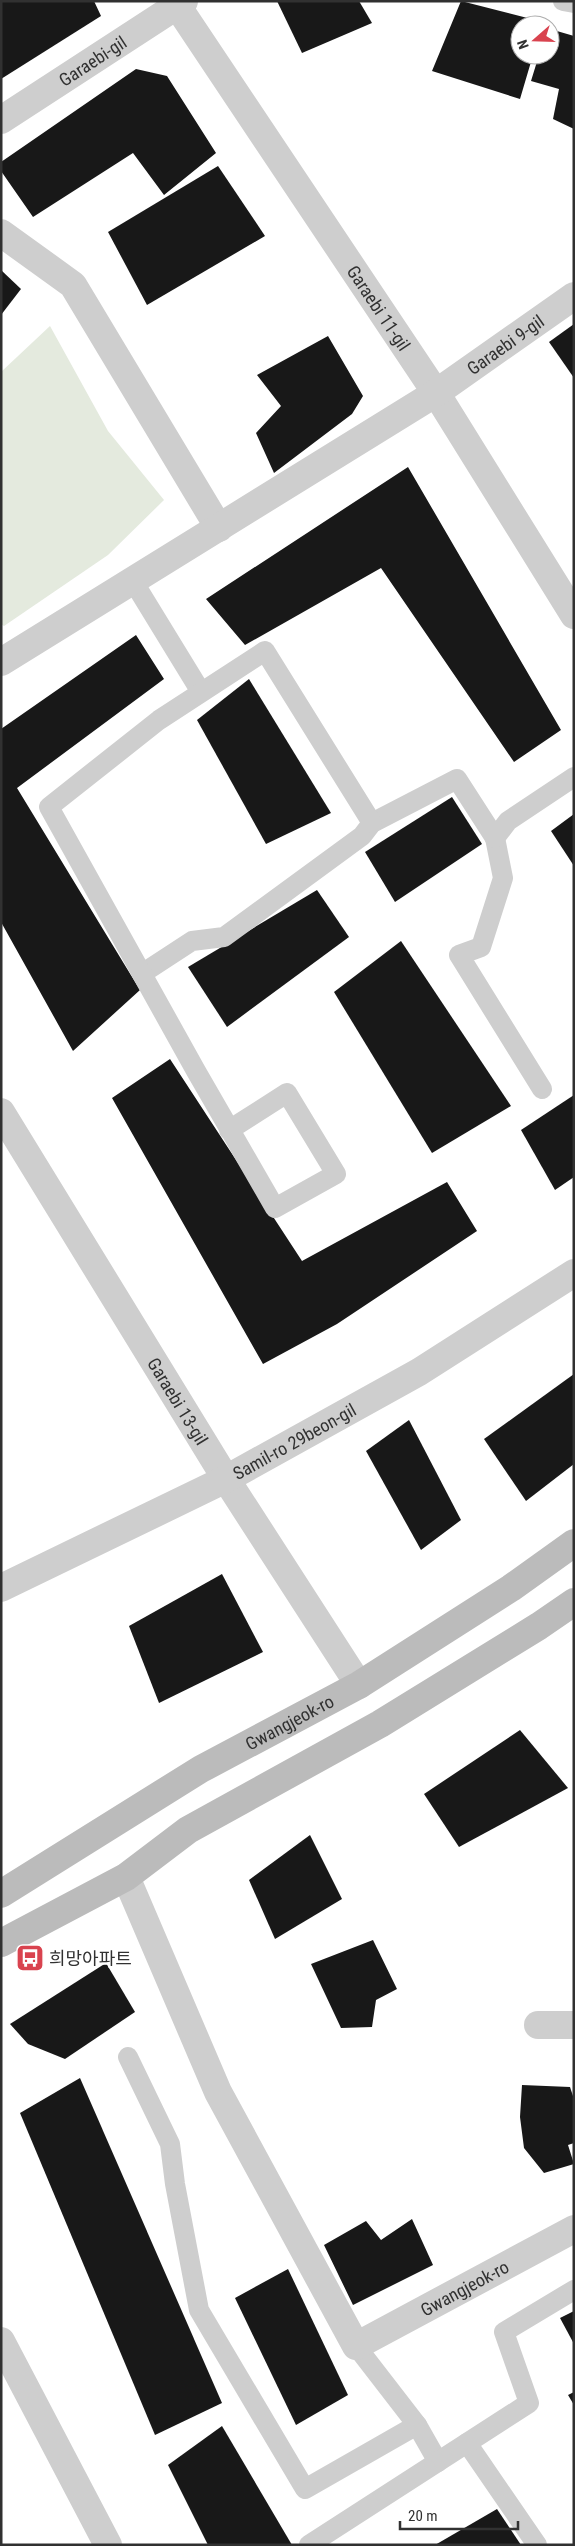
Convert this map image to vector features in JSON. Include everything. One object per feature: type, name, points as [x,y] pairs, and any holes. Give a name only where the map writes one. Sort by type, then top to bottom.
[{"type":"main road","name":"Gwangjeok-ro","points":[[1,1894],[201,1769],[359,1685],[511,1588],[574,1543]]},
{"type":"main road","points":[[1,1943],[126,1877],[188,1830],[380,1724],[539,1626],[574,1602]]},
{"type":"street","name":"Garaebi-gil","points":[[1,120],[178,3]]},
{"type":"street","name":"Garaebi 11-gil","points":[[178,3],[436,393],[574,615]]},
{"type":"street","points":[[1,233],[73,285],[219,528]]},
{"type":"street","name":"Garaebi 9-gil","points":[[1,662],[436,393],[574,296]]},
{"type":"street","name":"Garaebi 13-gil","points":[[1,1112],[226,1479],[359,1685]]},
{"type":"street","name":"Samil-ro 29beon-gil","points":[[1,1588],[226,1479],[419,1372],[574,1273]]},
{"type":"street","points":[[126,1877],[218,2092],[356,2346]]},
{"type":"street","points":[[538,2025],[574,2025]]},
{"type":"street","name":"Gwangjeok-ro","points":[[356,2346],[574,2229]]},
{"type":"street","points":[[1,2340],[108,2545]]},
{"type":"lane","points":[[563,1],[574,3]]},
{"type":"lane","points":[[132,581],[201,692]]},
{"type":"lane","points":[[229,1130],[287,1093],[336,1174],[275,1208],[229,1130],[143,972],[49,807],[159,720],[265,651],[372,822]]},
{"type":"lane","points":[[495,838],[508,821],[574,777]]},
{"type":"lane","points":[[143,972],[192,942],[224,937],[362,836],[372,822],[457,779],[495,838],[503,878],[481,947],[459,955],[542,1089]]},
{"type":"lane","points":[[128,2056],[170,2144],[175,2184],[199,2310],[305,2489],[417,2425]]},
{"type":"lane","points":[[310,2545],[529,2403],[504,2332],[574,2290]]},
{"type":"lane","points":[[356,2346],[417,2425],[438,2462]]},
{"type":"lane","points":[[467,2443],[537,2545]]},
{"type":"shaded area","points":[[50,326],[108,431],[164,500],[108,555],[4,626],[1,624],[1,372]]},
{"type":"building","points":[[1,1],[94,1],[101,16],[1,79]]},
{"type":"building","points":[[277,1],[359,1],[372,23],[302,53]]},
{"type":"building","points":[[461,1],[516,15],[510,15],[510,65],[530,65],[520,99],[432,71]]},
{"type":"building","points":[[560,32],[574,36],[574,129],[553,119],[559,89],[531,81],[536,65],[560,65]]},
{"type":"building","points":[[136,69],[167,76],[216,153],[164,195],[133,153],[33,217],[1,171],[1,162]]},
{"type":"building","points":[[218,166],[265,236],[147,305],[108,232]]},
{"type":"building","points":[[1,270],[21,289],[1,315]]},
{"type":"building","points":[[574,324],[574,378],[549,342]]},
{"type":"building","points":[[328,336],[363,396],[352,414],[274,473],[256,433],[281,406],[257,375]]},
{"type":"building","points":[[408,467],[561,730],[514,762],[381,568],[245,645],[206,599]]},
{"type":"building","points":[[136,635],[164,679],[17,788],[140,990],[73,1051],[1,922],[1,729]]},
{"type":"building","points":[[249,679],[331,813],[266,844],[197,720]]},
{"type":"building","points":[[452,797],[482,844],[395,902],[365,852]]},
{"type":"building","points":[[574,814],[574,866],[551,831]]},
{"type":"building","points":[[317,890],[349,937],[227,1027],[188,967]]},
{"type":"building","points":[[401,941],[511,1106],[432,1153],[334,992]]},
{"type":"building","points":[[170,1059],[302,1261],[447,1182],[477,1231],[337,1324],[263,1364],[112,1098]]},
{"type":"building","points":[[574,1095],[574,1177],[555,1190],[521,1130]]},
{"type":"building","points":[[574,1374],[574,1464],[526,1501],[484,1439]]},
{"type":"building","points":[[409,1420],[461,1520],[421,1550],[366,1451]]},
{"type":"building","points":[[222,1574],[263,1652],[159,1703],[129,1626]]},
{"type":"building","points":[[520,1730],[568,1788],[459,1847],[424,1794]]},
{"type":"building","points":[[310,1835],[342,1899],[275,1939],[249,1880]]},
{"type":"building","points":[[373,1940],[397,1989],[376,2000],[372,2027],[341,2028],[311,1964]]},
{"type":"building","points":[[106,1963],[135,2012],[65,2059],[28,2044],[10,2024]]},
{"type":"building","points":[[80,2078],[222,2403],[155,2435],[20,2113]]},
{"type":"building","points":[[522,2085],[570,2087],[574,2099],[574,2143],[568,2145],[574,2164],[544,2173],[524,2148],[520,2117]]},
{"type":"building","points":[[412,2219],[433,2265],[353,2305],[324,2245],[366,2221],[381,2240]]},
{"type":"building","points":[[288,2269],[348,2395],[296,2425],[235,2298]]},
{"type":"building","points":[[574,2311],[574,2344],[560,2318]]},
{"type":"building","points":[[574,2392],[574,2405],[568,2395]]},
{"type":"building","points":[[222,2426],[292,2545],[208,2545],[168,2465]]},
{"type":"building","points":[[497,2509],[521,2545],[435,2545]]},
{"type":"place","name":"희망아파트","points":[[30,1958]]}]
